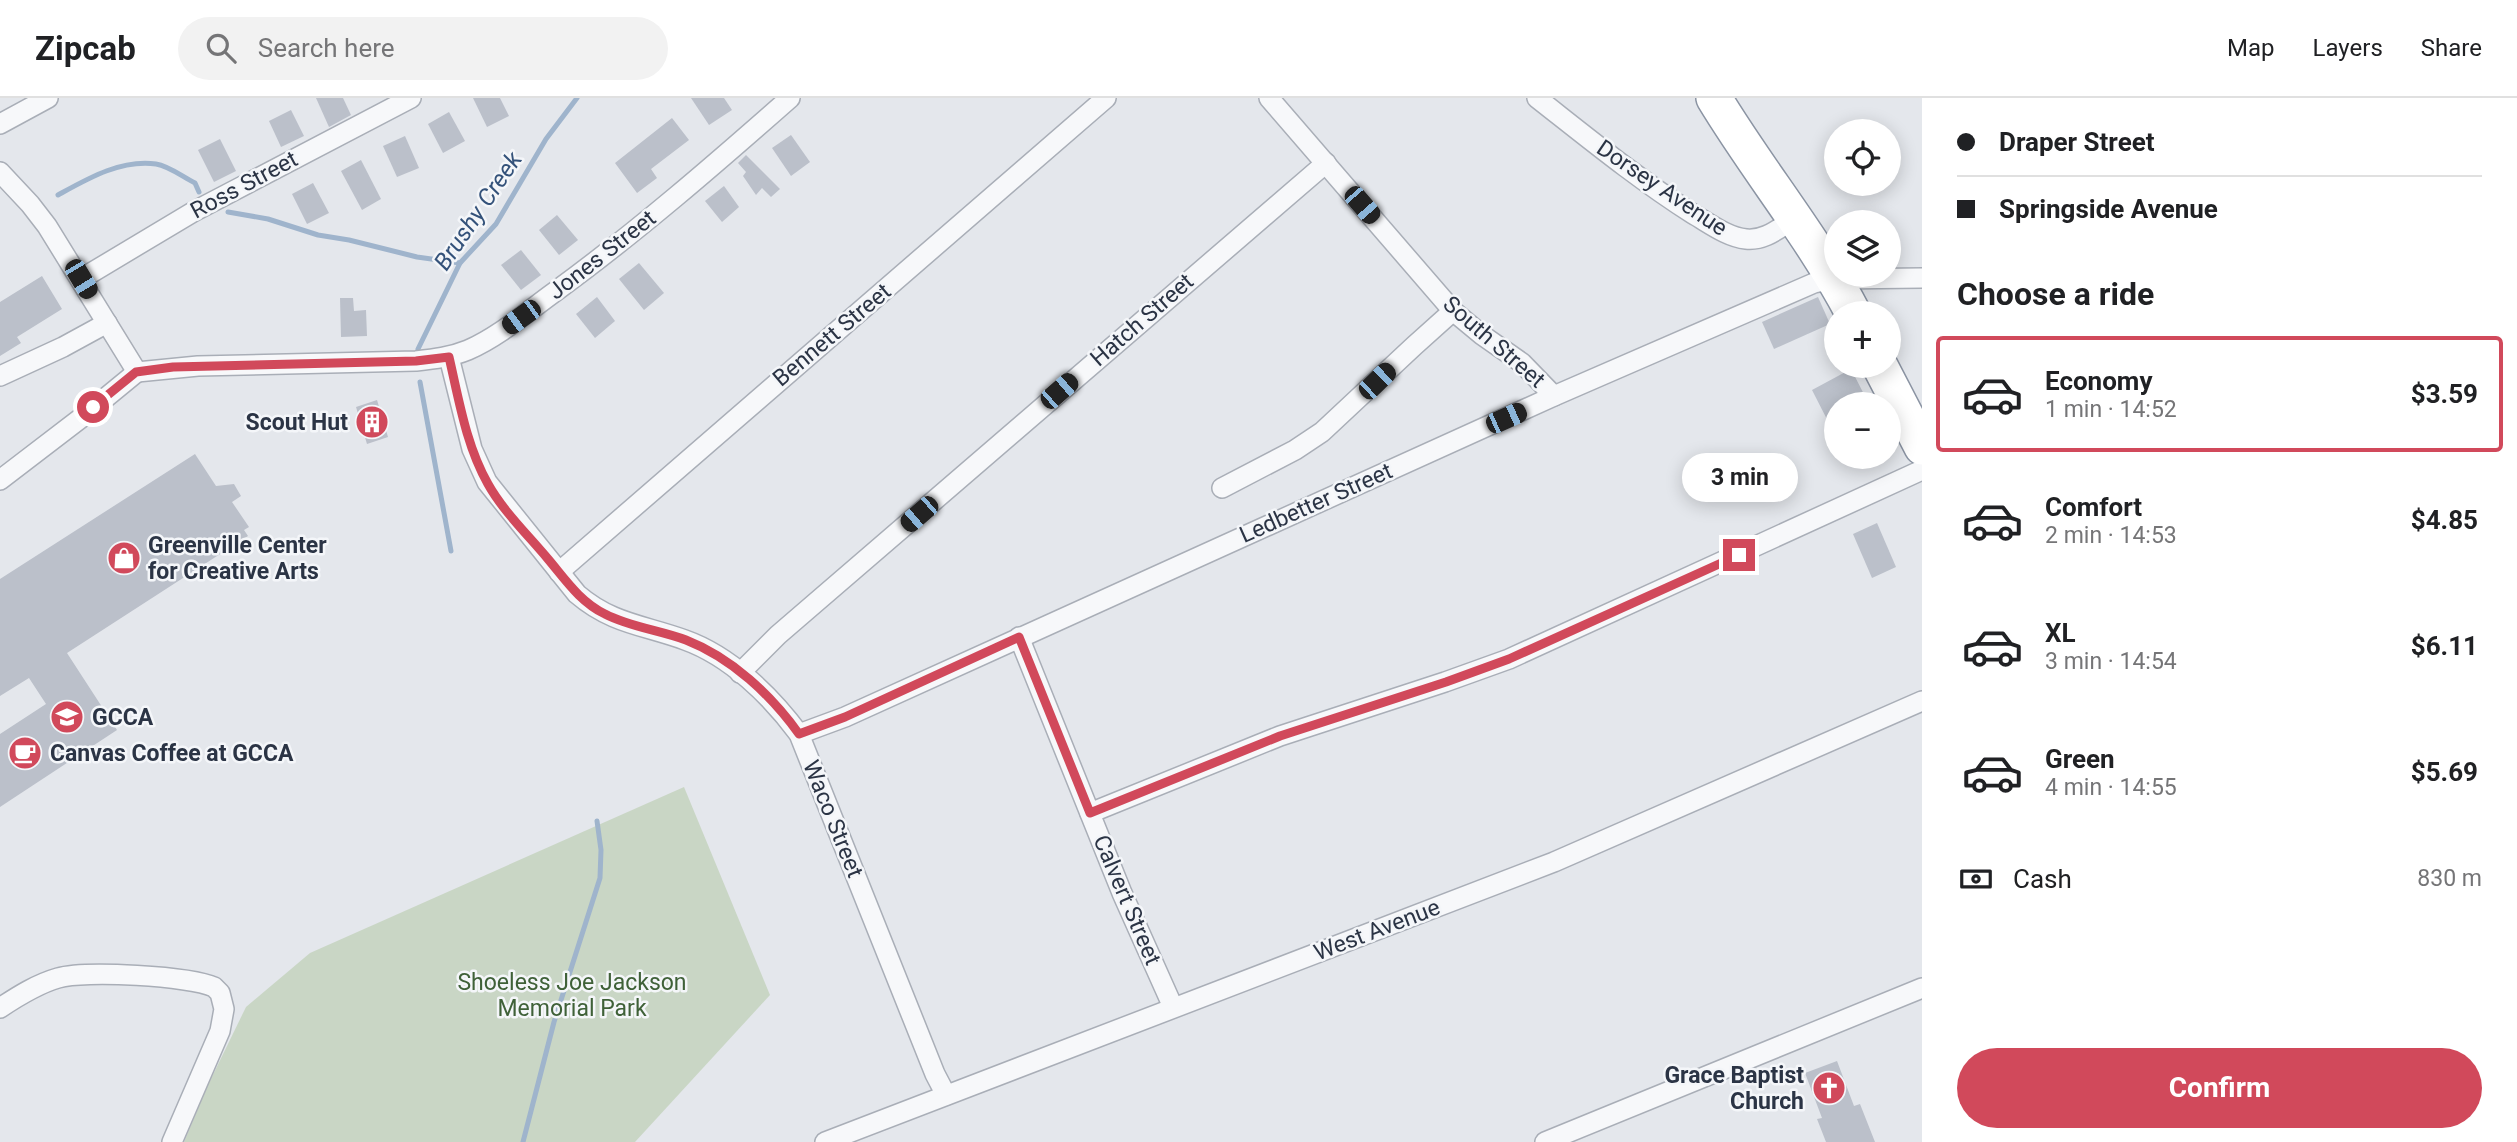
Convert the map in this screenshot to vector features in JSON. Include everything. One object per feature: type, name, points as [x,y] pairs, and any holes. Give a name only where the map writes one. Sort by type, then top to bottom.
[{"type":"highway","points":[[1714,98],[1824,263]]},
{"type":"highway","points":[[1886,378],[1922,447]]},
{"type":"street","points":[[0,124],[48,98]]},
{"type":"street","name":"Ross Street","points":[[81,279],[193,212],[411,98]]},
{"type":"street","name":"Jones Street","points":[[136,372],[173,367],[416,361],[449,357],[471,349],[504,329],[573,278],[694,182],[790,98]]},
{"type":"street","name":"Bennett Street","points":[[559,572],[1106,98]]},
{"type":"street","name":"South Street","points":[[1269,98],[1453,312],[1522,363],[1554,396]]},
{"type":"street","name":"Dorsey Avenue","points":[[1537,98],[1637,176],[1717,228],[1737,237],[1757,239],[1767,236],[1794,219]]},
{"type":"street","name":"Hatch Street","points":[[740,673],[778,635],[1326,163]]},
{"type":"street","points":[[0,172],[38,215],[81,279],[136,372],[0,480]]},
{"type":"street","name":"Ledbetter Street","points":[[1901,278],[1922,278]]},
{"type":"street","name":"Ledbetter Street","points":[[799,734],[845,717],[1554,396],[1814,283],[1824,281]]},
{"type":"street","points":[[1222,488],[1295,450],[1322,432],[1453,312]]},
{"type":"street","points":[[0,376],[107,323]]},
{"type":"street","name":"Waco Street","points":[[449,357],[472,449],[487,482],[577,594],[602,613],[701,647],[767,694],[799,734],[935,1074],[946,1095]]},
{"type":"street","points":[[1090,813],[1280,736],[1509,659],[1922,470]]},
{"type":"street","name":"Calvert Street","points":[[1019,637],[1173,1007]]},
{"type":"street","name":"West Avenue","points":[[825,1142],[1554,862],[1922,701]]},
{"type":"street","points":[[0,1008],[40,985],[71,975],[140,976],[210,985],[220,993],[224,1009],[219,1031],[172,1142]]},
{"type":"street","points":[[1545,1142],[1922,988]]},
{"type":"green space","name":"Shoeless Joe Jackson Memorial Park","points":[[684,787],[770,995],[635,1142],[184,1142],[246,1007],[310,953]]},
{"type":"building","points":[[316,98],[343,98],[351,115],[329,127]]},
{"type":"building","points":[[473,98],[500,98],[509,116],[487,127]]},
{"type":"building","points":[[691,98],[724,98],[732,110],[709,125]]},
{"type":"building","points":[[291,110],[304,136],[281,147],[269,121]]},
{"type":"building","points":[[449,112],[465,141],[443,153],[428,124]]},
{"type":"building","points":[[672,118],[689,140],[651,169],[657,178],[637,193],[615,163]]},
{"type":"building","points":[[791,135],[810,162],[791,176],[772,148]]},
{"type":"building","points":[[405,136],[419,168],[397,177],[383,146]]},
{"type":"building","points":[[220,139],[236,171],[214,182],[198,150]]},
{"type":"building","points":[[746,155],[780,189],[771,197],[762,188],[756,195],[743,176],[746,172],[738,163]]},
{"type":"building","points":[[361,160],[381,199],[362,210],[341,171]]},
{"type":"building","points":[[313,183],[329,213],[307,224],[292,194]]},
{"type":"building","points":[[724,186],[739,207],[722,222],[705,201]]},
{"type":"building","points":[[557,215],[578,240],[559,255],[539,230]]},
{"type":"building","points":[[521,250],[541,275],[521,290],[501,265]]},
{"type":"building","points":[[639,263],[664,293],[644,310],[619,279]]},
{"type":"building","points":[[42,276],[62,309],[17,337],[21,343],[0,356],[0,302]]},
{"type":"building","points":[[597,297],[615,321],[595,338],[576,314]]},
{"type":"building","points":[[1818,297],[1824,310],[1824,327],[1774,349],[1762,322]]},
{"type":"building","points":[[340,298],[353,298],[354,311],[366,310],[367,336],[341,337]]},
{"type":"building","points":[[1834,378],[1856,378],[1863,392],[1824,392],[1824,414],[1812,390]]},
{"type":"building","name":"Scout Hut","points":[[377,400],[388,437],[367,444],[356,407]]},
{"type":"building","name":"Greenville Center for Creative Arts","points":[[195,454],[216,486],[234,484],[241,496],[232,502],[249,527],[244,530],[248,536],[67,653],[117,730],[0,807],[0,734],[46,704],[29,678],[0,696],[0,579]]},
{"type":"building","points":[[1877,523],[1896,567],[1872,578],[1853,534]]},
{"type":"building","name":"Grace Baptist Church","points":[[1837,1061],[1854,1106],[1860,1104],[1875,1142],[1826,1142],[1817,1119],[1822,1118],[1805,1073]]},
{"type":"waterway","name":"Brushy Creek","points":[[418,349],[460,263],[496,224],[546,139],[577,98]]},
{"type":"waterway","points":[[58,195],[117,167],[143,163],[171,169],[195,183],[199,192]]},
{"type":"waterway","points":[[228,212],[268,219],[318,235],[417,257],[460,263]]},
{"type":"waterway","name":"Brushy Creek","points":[[420,382],[451,551]]},
{"type":"waterway","name":"Brushy Creek","points":[[523,1142],[554,1022],[600,878],[601,850],[597,821]]},
{"type":"place","name":"Scout Hut","points":[[372,422]]},
{"type":"place","name":"Greenville Center for Creative Arts","points":[[124,558]]},
{"type":"place","name":"GCCA","points":[[67,717]]},
{"type":"place","name":"Canvas Coffee at GCCA","points":[[25,753]]},
{"type":"place","name":"Grace Baptist Church","points":[[1829,1088]]},
{"type":"route","points":[[93,407],[136,372],[173,367],[416,361],[449,357],[472,449],[487,482],[577,594],[592,607],[630,624],[684,639],[714,654],[767,694],[799,734],[845,717],[1019,637],[1090,813],[1280,736],[1509,659],[1739,555]]}]
